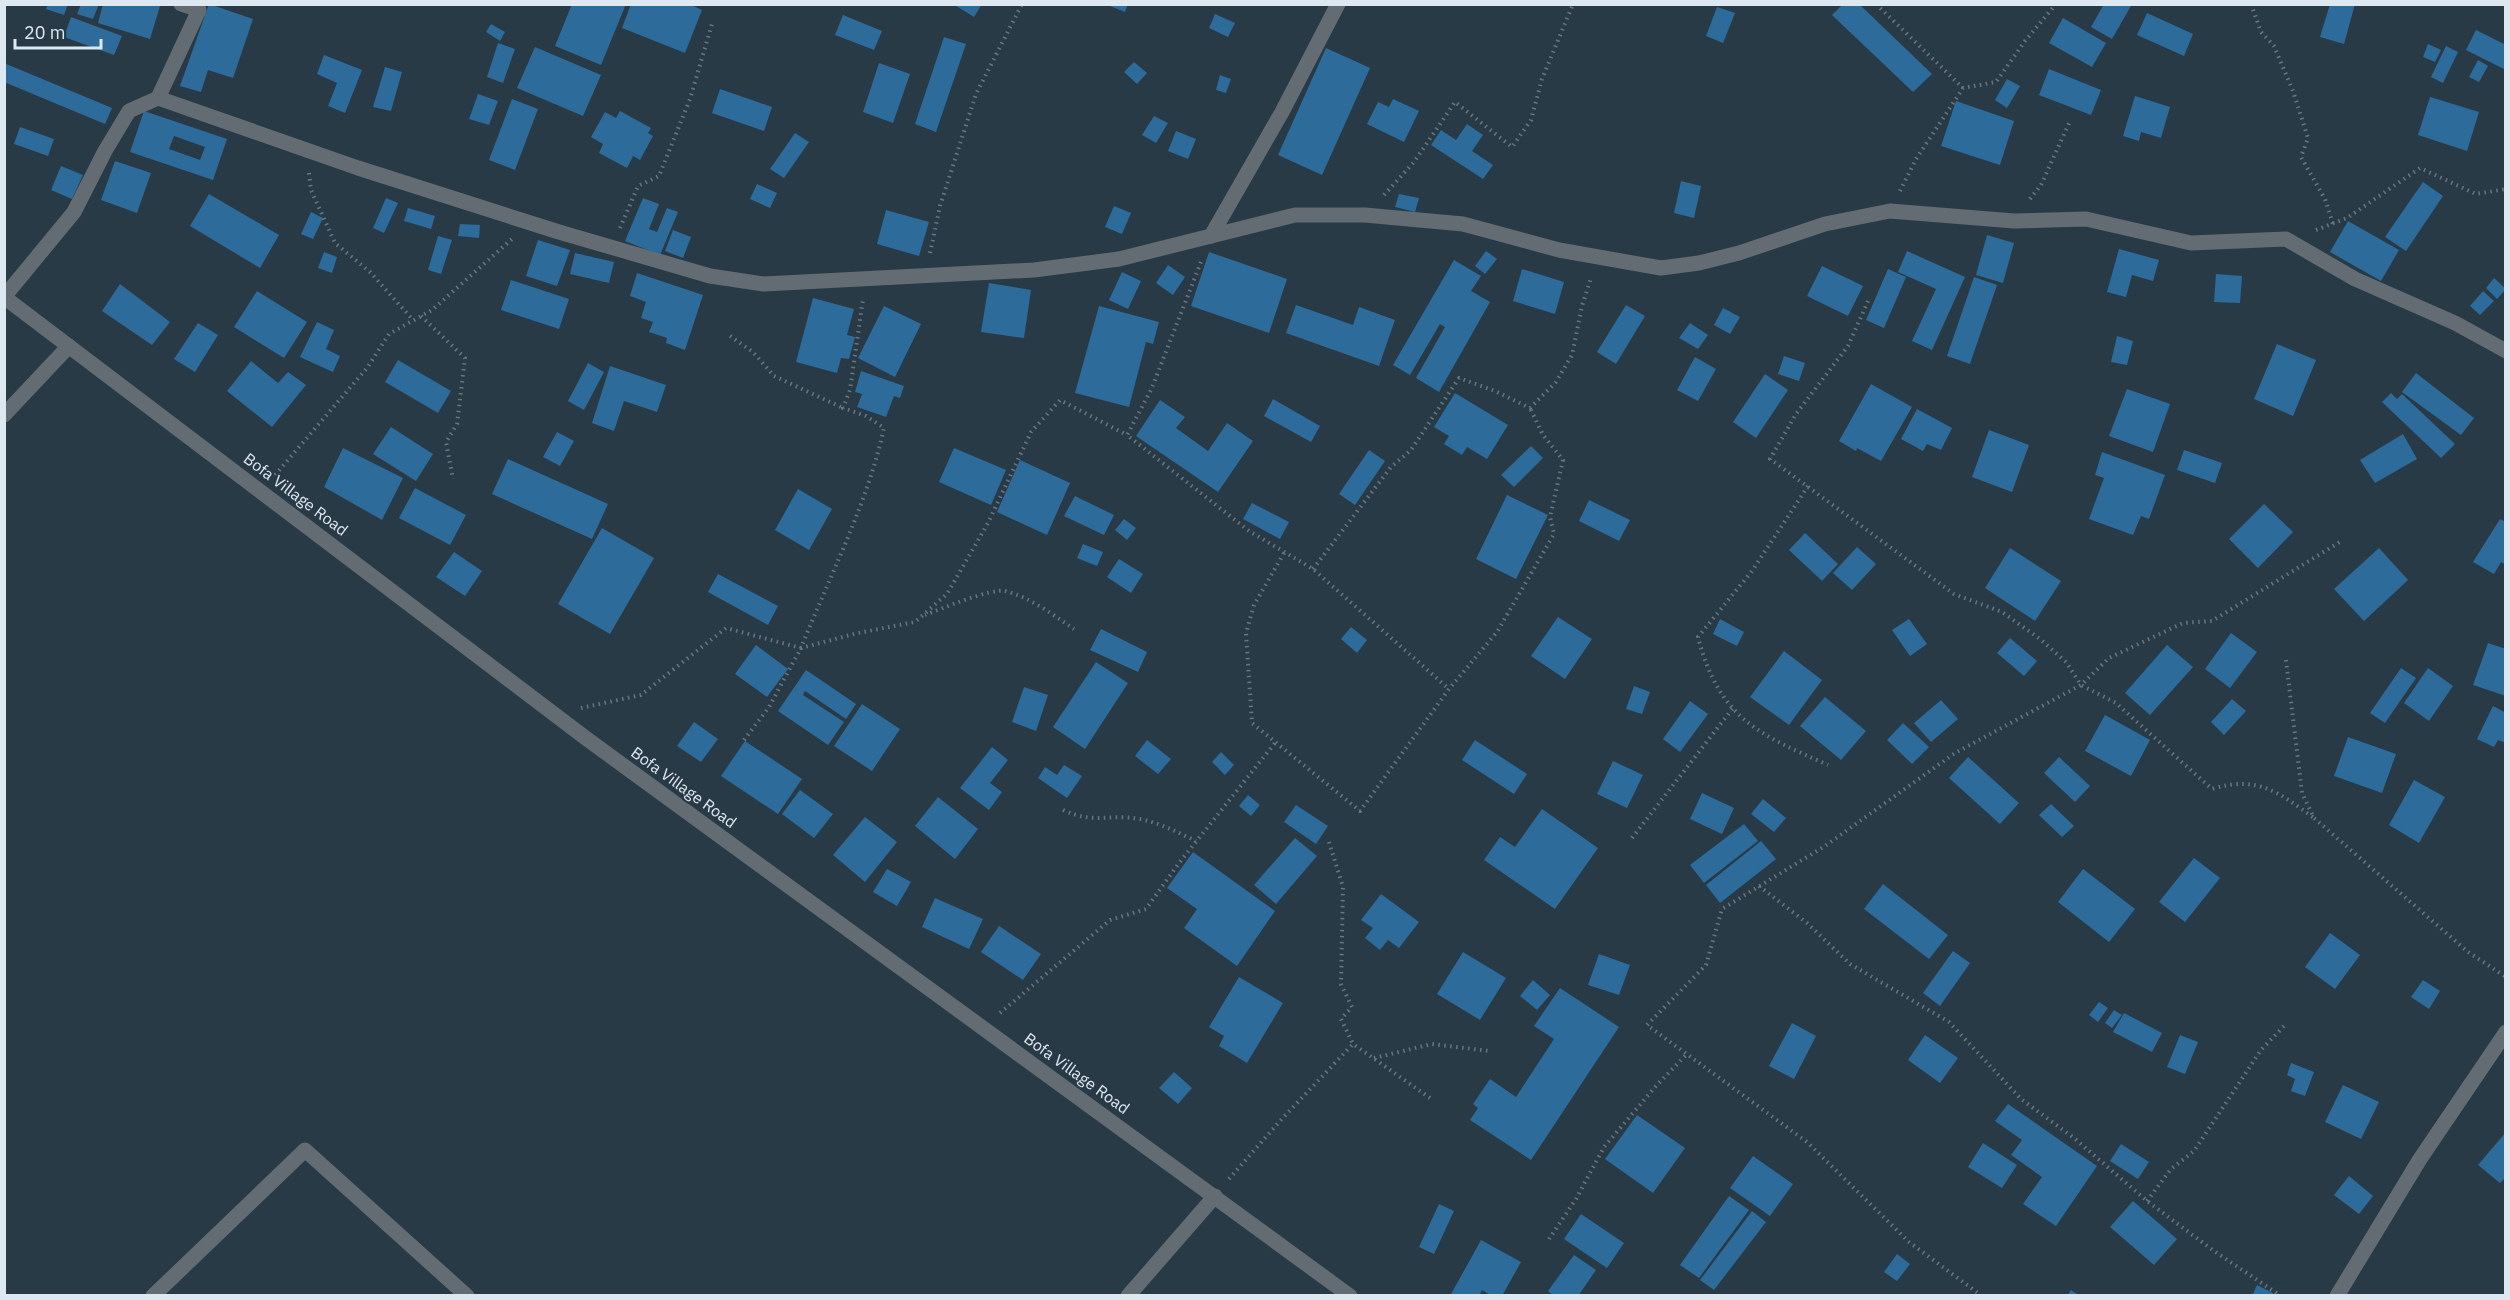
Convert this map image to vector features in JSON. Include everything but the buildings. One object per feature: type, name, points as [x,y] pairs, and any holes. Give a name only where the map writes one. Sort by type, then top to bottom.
[{"type":"street","points":[[4,297],[74,212],[129,111],[158,98],[199,10],[181,4]]},
{"type":"street","points":[[1211,236],[1282,112],[1338,4]]},
{"type":"street","points":[[158,98],[308,151],[611,248],[710,276],[764,284],[1035,270],[1119,259],[1295,215],[1365,215],[1463,224],[1598,258],[1661,268],[1699,263],[1739,253],[1825,224],[1890,211],[2014,221],[2086,219],[2191,243],[2286,239],[2355,279],[2455,323],[2505,351]]},
{"type":"street","name":"Bofa Village Road","points":[[4,297],[554,713],[1350,1296]]},
{"type":"street","points":[[4,415],[69,346]]},
{"type":"street","points":[[2337,1296],[2420,1159],[2505,1032]]},
{"type":"street","points":[[154,1295],[305,1150],[467,1296]]},
{"type":"street","points":[[1128,1296],[1215,1196]]},
{"type":"path","points":[[925,277],[940,206],[976,94],[1022,4]]},
{"type":"path","points":[[1365,215],[1414,162],[1455,102],[1512,147],[1531,120],[1542,78],[1573,4]]},
{"type":"path","points":[[1876,4],[1963,88]]},
{"type":"path","points":[[1890,211],[1916,159],[1963,88],[1996,82],[2025,41],[2056,4]]},
{"type":"path","points":[[2251,4],[2261,32],[2274,46],[2294,91],[2308,138],[2301,157],[2325,199],[2333,224]]},
{"type":"path","points":[[611,248],[638,186],[659,176],[690,99],[712,24]]},
{"type":"path","points":[[2014,221],[2041,185],[2070,121]]},
{"type":"path","points":[[308,151],[310,190],[335,243],[370,272],[413,320]]},
{"type":"path","points":[[2286,239],[2347,218],[2420,168],[2476,194],[2505,189]]},
{"type":"path","points":[[262,491],[367,368],[389,334],[432,310],[531,223]]},
{"type":"path","points":[[1126,435],[1151,390],[1211,236]]},
{"type":"path","points":[[1530,408],[1556,382],[1572,355],[1582,306],[1598,258]]},
{"type":"path","points":[[843,408],[850,390],[866,277]]},
{"type":"path","points":[[1868,301],[1848,346],[1796,414],[1770,459],[1954,594],[2002,612],[2040,639],[2066,662],[2081,685],[2116,703],[2212,789],[2234,782],[2259,786],[2283,796],[2314,818],[2468,952],[2505,977]]},
{"type":"path","points":[[421,316],[465,358],[457,424],[446,442],[453,478]]},
{"type":"path","points":[[730,336],[753,352],[774,376],[843,408],[866,416],[884,428],[877,460],[859,510],[801,648],[769,707],[744,740]]},
{"type":"path","points":[[1284,553],[1254,605],[1246,633],[1252,723],[1360,811],[1449,689],[1497,632],[1554,534],[1550,517],[1563,459],[1543,435],[1530,408],[1495,391],[1460,378],[1411,450],[1391,467],[1313,569]]},
{"type":"path","points":[[554,713],[641,695],[726,628],[801,648],[858,633],[915,622],[947,594],[988,523],[1031,432],[1060,400],[1126,435],[1249,531],[1313,569],[1449,689]]},
{"type":"path","points":[[1808,486],[1752,571],[1698,637],[1704,663],[1733,708],[1751,728],[1828,765]]},
{"type":"path","points":[[1982,1296],[1909,1242],[1807,1143],[1647,1025],[1706,965],[1722,909],[1825,846],[1955,753],[2081,685],[2109,658],[2183,623],[2212,621],[2343,540]]},
{"type":"path","points":[[922,616],[971,598],[1003,591],[1030,601],[1074,629]]},
{"type":"path","points":[[2286,660],[2301,793],[2314,818]]},
{"type":"path","points":[[1632,838],[1733,708]]},
{"type":"path","points":[[983,1027],[1110,920],[1146,909],[1196,841],[1275,743]]},
{"type":"path","points":[[1063,810],[1082,819],[1138,819],[1168,827],[1196,841]]},
{"type":"path","points":[[1329,842],[1343,887],[1341,984],[1352,1007],[1341,1019],[1353,1044],[1430,1098]]},
{"type":"path","points":[[1759,886],[1807,923],[1850,964],[1949,1022],[2021,1099],[2074,1138],[2147,1201],[2214,1251],[2281,1296]]},
{"type":"path","points":[[2147,1201],[2171,1169],[2194,1151],[2261,1050],[2286,1024]]},
{"type":"path","points":[[1215,1196],[1279,1122],[1353,1044]]},
{"type":"path","points":[[1374,1058],[1432,1044],[1489,1051]]},
{"type":"path","points":[[1549,1239],[1576,1199],[1604,1148],[1656,1086],[1687,1054]]}]
